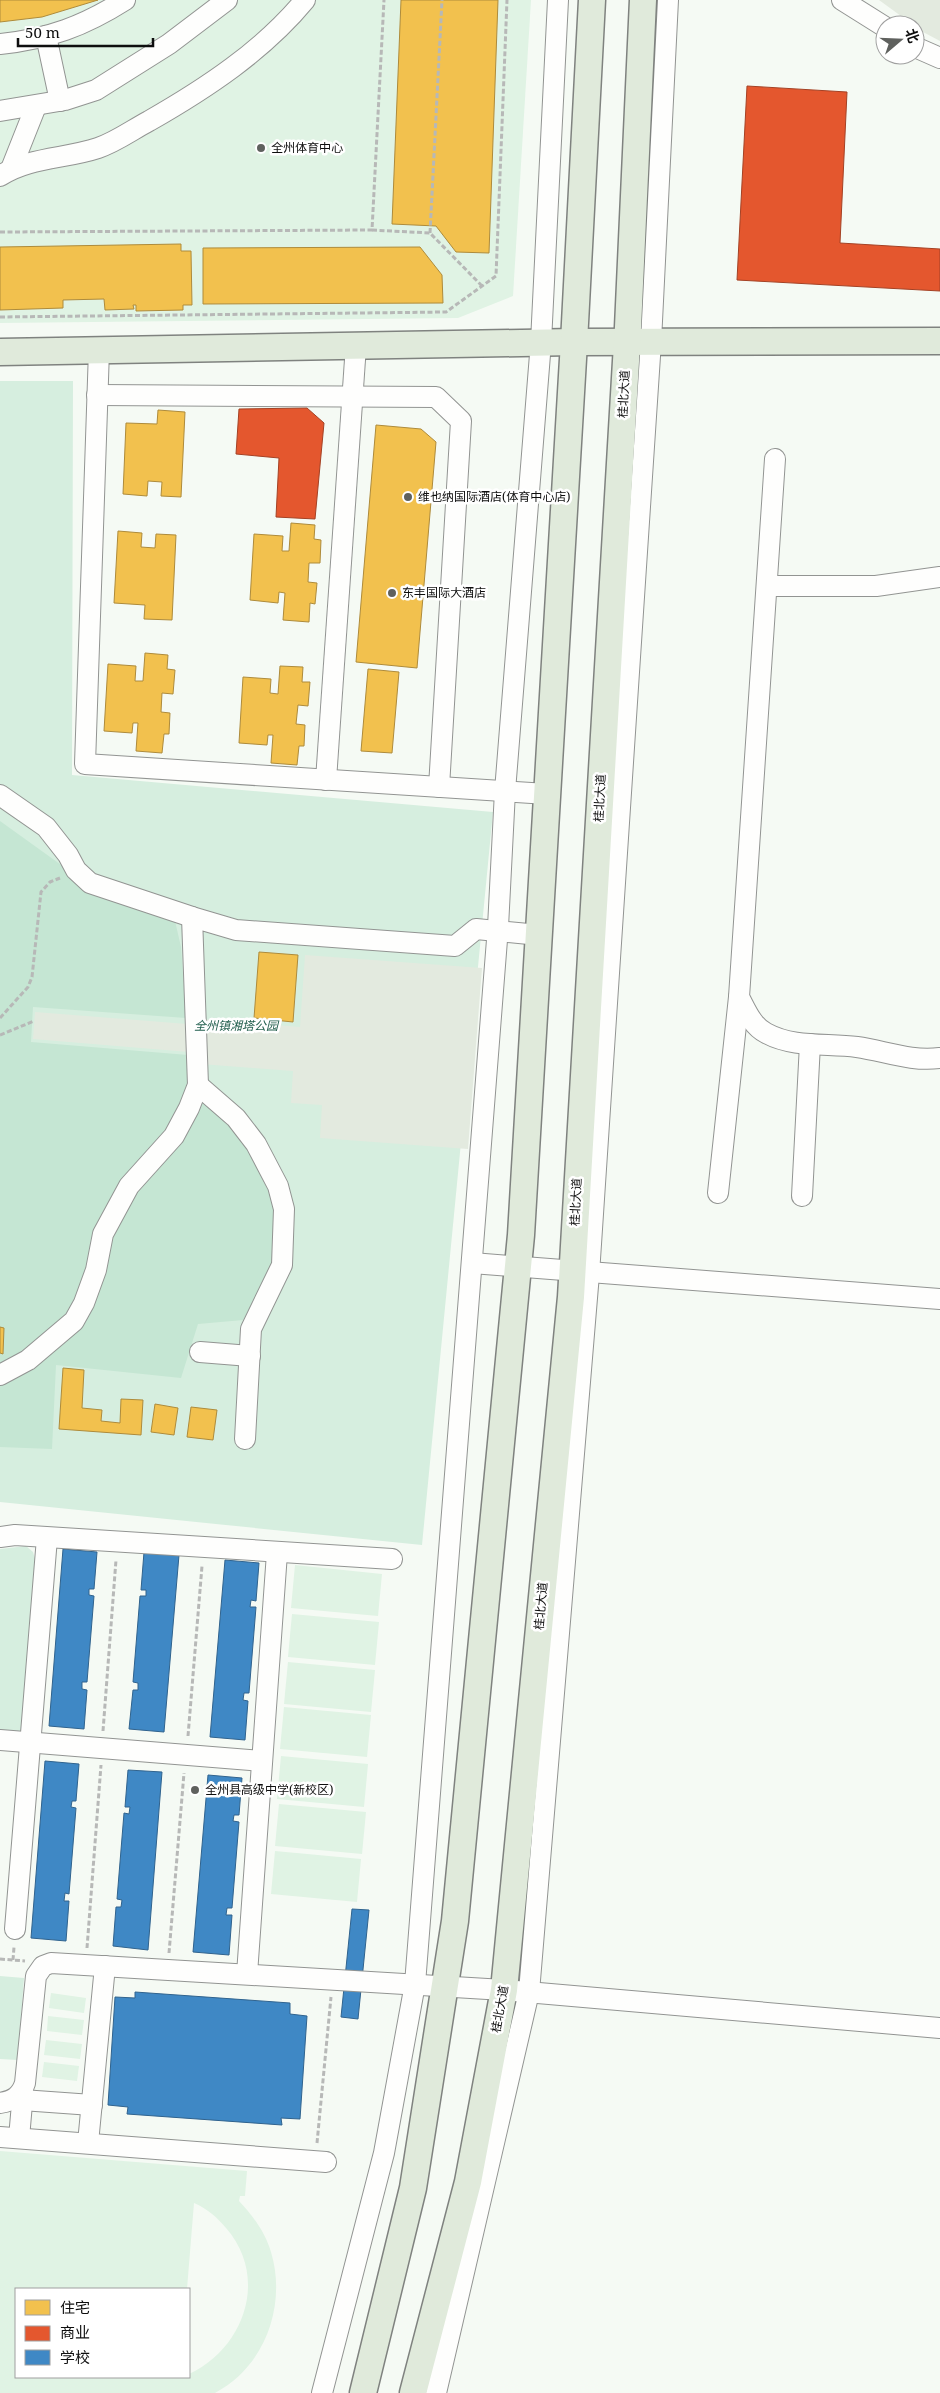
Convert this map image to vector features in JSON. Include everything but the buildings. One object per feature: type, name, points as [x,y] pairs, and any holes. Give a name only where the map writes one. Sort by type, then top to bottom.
[{"type":"main road","points":[[363,2393],[413,2188],[455,1921],[517,1268],[539,934],[592,0]]},
{"type":"main road","name":"桂北大道","points":[[413,2393],[517,1991],[580,1273],[639,341],[643,0]]},
{"type":"main road","points":[[0,352],[541,342],[940,341]]},
{"type":"street","points":[[0,44],[67,31],[94,20],[125,0]]},
{"type":"street","points":[[6,173],[26,163],[69,156],[99,147],[155,117],[250,54],[294,13],[305,0]]},
{"type":"street","points":[[322,2393],[384,2153],[415,1984],[498,931],[504,791],[541,342],[558,0]]},
{"type":"street","points":[[639,341],[668,0]]},
{"type":"street","points":[[842,0],[875,21]]},
{"type":"street","points":[[0,111],[60,101],[96,90],[121,75],[223,1]]},
{"type":"street","points":[[46,36],[60,101]]},
{"type":"street","points":[[925,51],[940,58]]},
{"type":"street","points":[[6,173],[36,106]]},
{"type":"street","points":[[326,780],[356,346]]},
{"type":"street","points":[[99,350],[85,764],[547,794]]},
{"type":"street","points":[[97,396],[436,397],[461,421],[439,787]]},
{"type":"street","points":[[718,1193],[739,997],[775,459]]},
{"type":"street","points":[[767,586],[876,586],[940,577]]},
{"type":"street","points":[[0,795],[46,827],[68,855],[76,870],[90,883],[236,930],[455,946],[476,929],[539,934]]},
{"type":"street","points":[[0,1375],[28,1360],[74,1321],[84,1303],[96,1270],[103,1234],[129,1186],[174,1136],[189,1108],[198,1084],[192,917]]},
{"type":"street","points":[[739,997],[750,1017],[766,1033],[780,1039],[810,1044],[856,1047],[915,1060],[940,1058]]},
{"type":"street","points":[[802,1196],[810,1044]]},
{"type":"street","points":[[198,1084],[236,1118],[256,1144],[278,1186],[284,1209],[282,1265],[251,1329],[245,1439]]},
{"type":"street","points":[[472,1263],[580,1273],[940,1299]]},
{"type":"street","points":[[200,1352],[250,1356]]},
{"type":"street","points":[[0,1537],[5,1535],[392,1559]]},
{"type":"street","points":[[15,1929],[46,1538]]},
{"type":"street","points":[[247,1974],[277,1552]]},
{"type":"street","points":[[0,1740],[262,1761]]},
{"type":"street","points":[[321,2162],[10,2137],[26,2084],[38,1971],[51,1963],[415,1984],[517,1991],[940,2028]]},
{"type":"street","points":[[88,2144],[105,1966]]},
{"type":"street","points":[[436,2393],[517,1991]]},
{"type":"street","points":[[0,2103],[22,2096],[92,2105]]},
{"type":"path","points":[[372,230],[384,0]]},
{"type":"path","points":[[430,232],[442,0]]},
{"type":"path","points":[[0,317],[446,312],[496,276],[507,0]]},
{"type":"path","points":[[0,232],[372,230],[430,232],[482,286]]},
{"type":"path","points":[[0,1018],[28,987],[32,977],[41,892],[50,882],[76,870]]},
{"type":"path","points":[[0,1035],[34,1021]]},
{"type":"path","points":[[321,2162],[332,1979]]},
{"type":"green space","name":"全州体育中心","points":[[0,0],[531,0],[513,296],[458,318],[0,323]]},
{"type":"green space","name":"全州镇湘塔公园","points":[[0,381],[73,381],[72,775],[493,812],[422,1545],[0,1502]]},
{"type":"green space","points":[[0,821],[64,867],[175,921],[181,947],[186,1018],[33,1007],[31,1042],[188,1055],[268,1182],[278,1221],[276,1252],[266,1279],[243,1320],[198,1324],[181,1378],[56,1365],[52,1449],[0,1447]]},
{"type":"green space","points":[[26,1546],[33,1552],[36,1562],[23,1732],[0,1733],[0,1549]]},
{"type":"green space","points":[[295,1565],[382,1574],[378,1616],[291,1608]]},
{"type":"green space","points":[[292,1614],[379,1622],[375,1665],[288,1657]]},
{"type":"green space","points":[[288,1662],[375,1670],[371,1712],[284,1704]]},
{"type":"green space","points":[[284,1707],[371,1715],[367,1757],[280,1749]]},
{"type":"green space","points":[[281,1756],[368,1764],[364,1807],[277,1799]]},
{"type":"green space","points":[[279,1804],[366,1812],[362,1854],[275,1846]]},
{"type":"green space","points":[[275,1851],[361,1859],[357,1902],[271,1894]]},
{"type":"green space","points":[[0,1976],[24,1978],[18,2060],[0,2059]]},
{"type":"green space","points":[[51,1993],[86,1998],[84,2013],[49,2008]]},
{"type":"green space","points":[[48,2016],[84,2020],[82,2035],[47,2031]]},
{"type":"green space","points":[[46,2040],[82,2044],[80,2059],[44,2055]]},
{"type":"green space","points":[[44,2062],[79,2066],[77,2081],[42,2077]]},
{"type":"green space","points":[[0,2151],[247,2171],[245,2196],[240,2196],[239,2201],[258,2225],[271,2252],[275,2272],[276,2293],[268,2333],[259,2351],[232,2382],[215,2393],[0,2393]]},
{"type":"shaded area","points":[[879,0],[940,0],[940,41],[925,33],[925,15],[900,15]]},
{"type":"shaded area","points":[[305,955],[482,968],[468,1149],[320,1138],[322,1105],[291,1103],[293,1071],[201,1064],[201,1053],[33,1039],[35,1012],[200,1025],[201,1019],[300,1027]]},
{"type":"place","name":"全州体育中心","points":[[261,148]]},
{"type":"place","name":"维也纳国际酒店(体育中心店)","points":[[408,497]]},
{"type":"place","name":"东丰国际大酒店","points":[[392,593]]},
{"type":"place","name":"全州县高级中学(新校区)","points":[[195,1790]]}]
